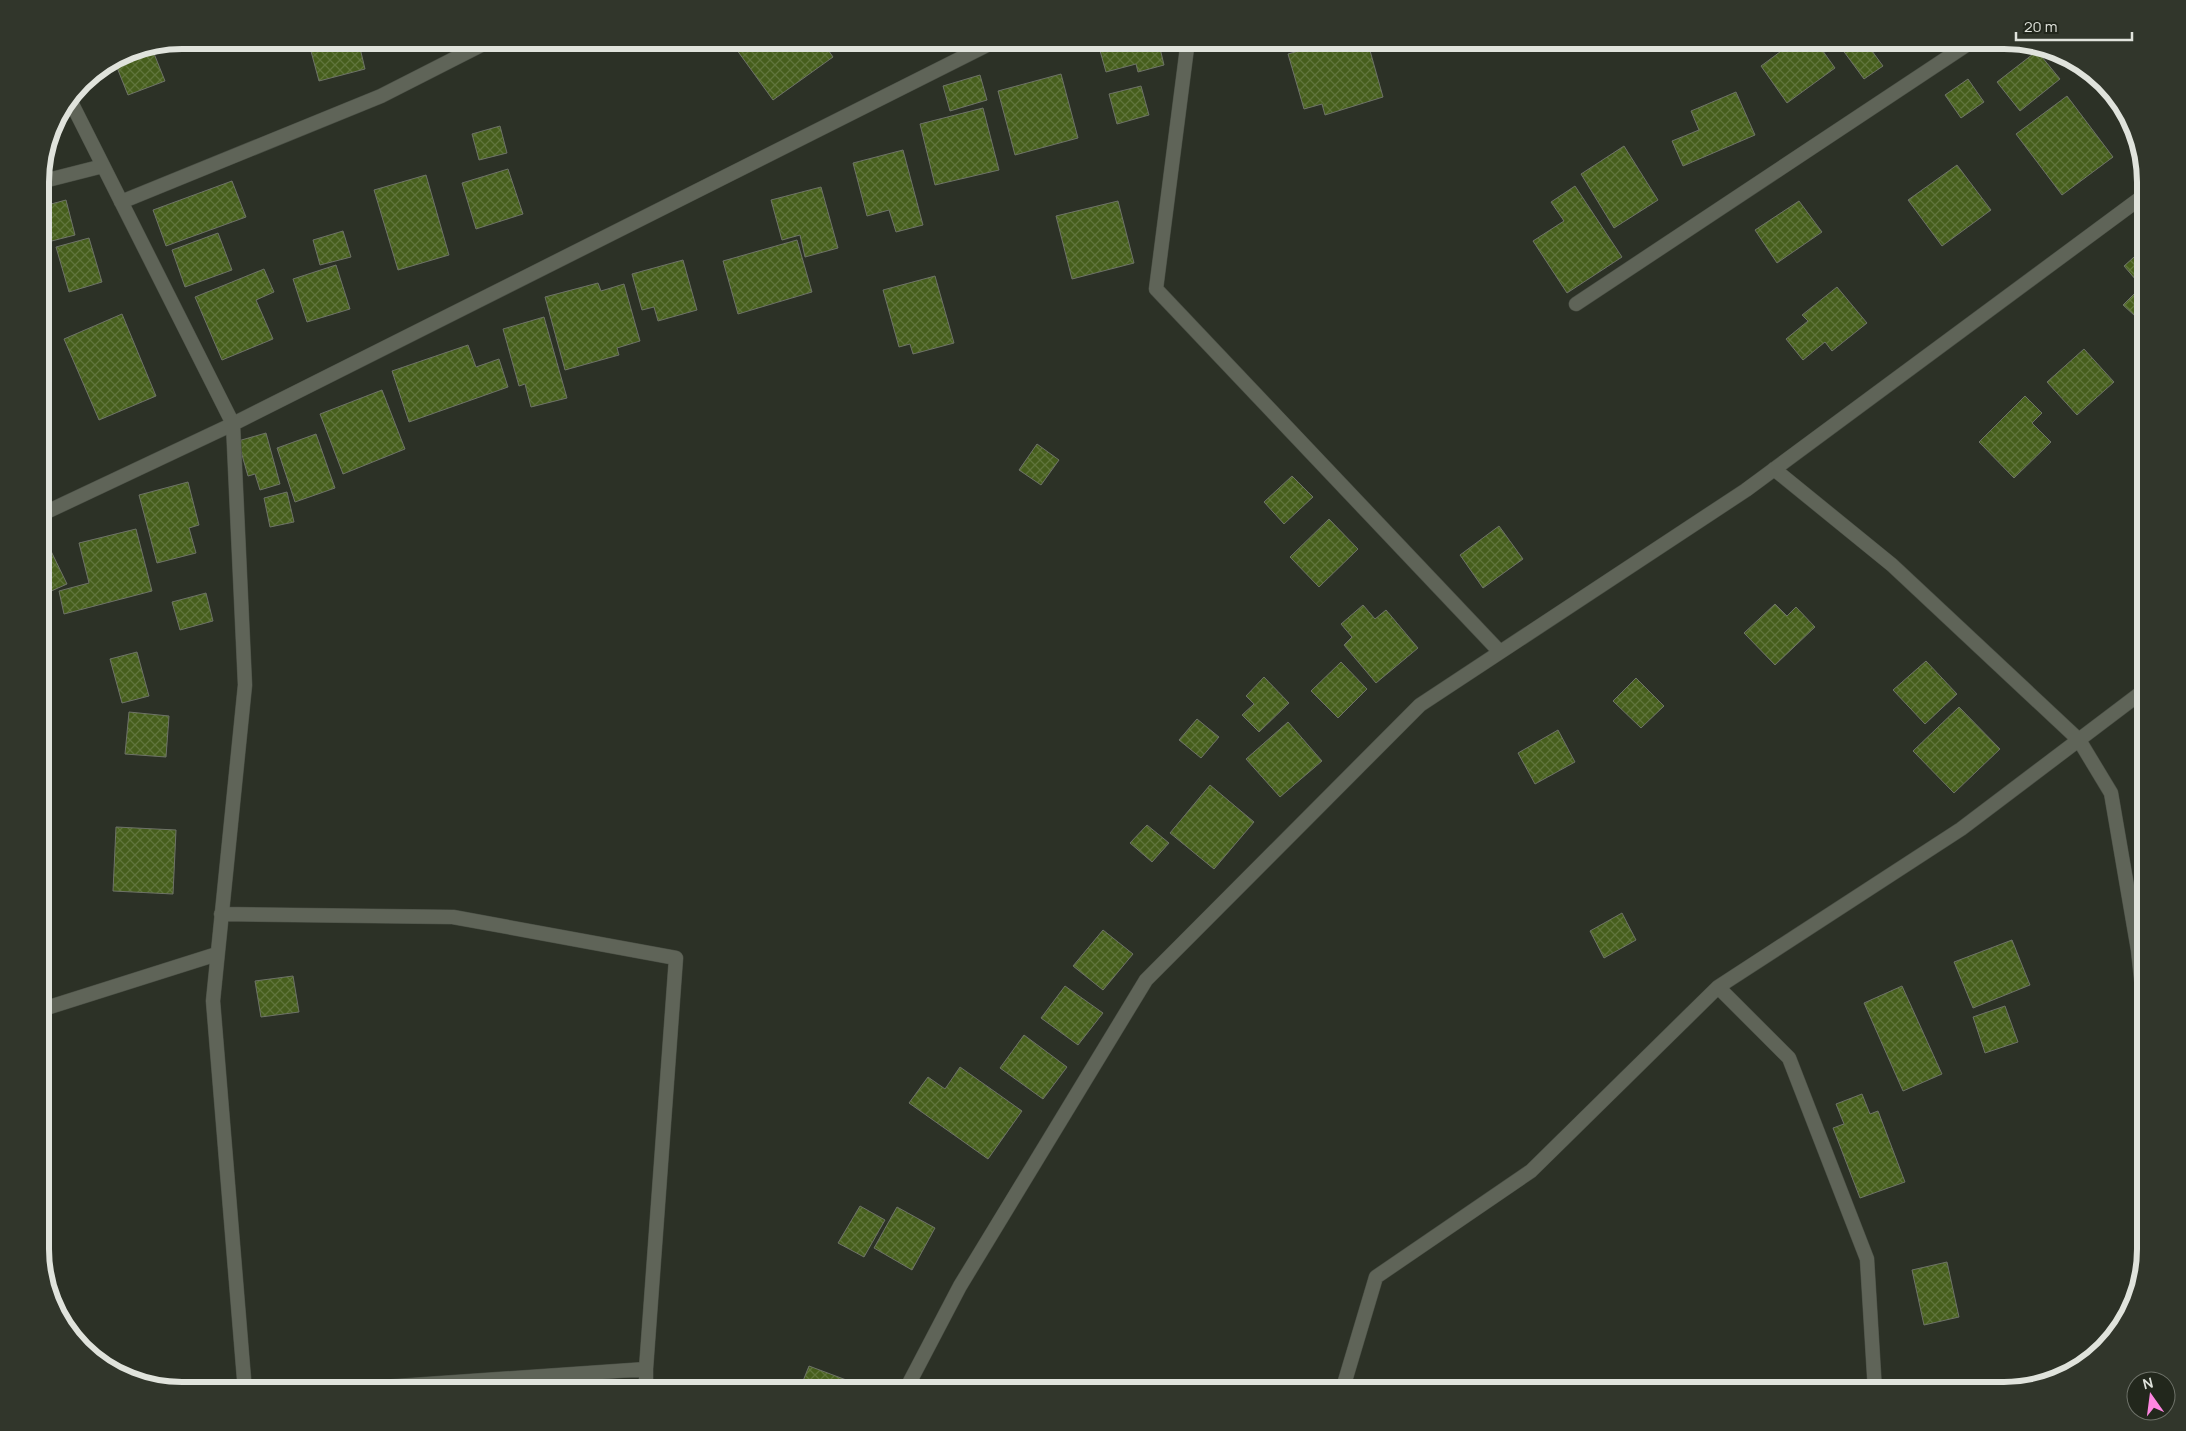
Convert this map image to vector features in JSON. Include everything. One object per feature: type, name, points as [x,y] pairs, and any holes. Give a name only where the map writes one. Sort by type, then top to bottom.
[{"type":"street","points":[[120,202],[381,96],[473,49]]},
{"type":"street","points":[[49,511],[233,424],[979,49]]},
{"type":"street","points":[[1187,49],[1156,290],[1500,652]]},
{"type":"street","points":[[1576,304],[1960,49]]},
{"type":"street","points":[[73,106],[233,424],[245,685],[212,1001],[244,1382]]},
{"type":"street","points":[[49,180],[103,166]]},
{"type":"street","points":[[910,1382],[960,1286],[1146,980],[1420,705],[1746,490],[2137,201]]},
{"type":"street","points":[[1774,469],[1892,565],[2079,740],[2111,793],[2137,944]]},
{"type":"street","points":[[1345,1382],[1376,1277],[1531,1171],[1718,988],[1961,829],[2137,696]]},
{"type":"street","points":[[221,914],[453,917],[676,958],[646,1382]]},
{"type":"street","points":[[49,1007],[218,954]]},
{"type":"street","points":[[1718,988],[1789,1058],[1868,1260],[1875,1382]]},
{"type":"street","points":[[457,1382],[646,1369]]},
{"type":"building","points":[[310,49],[360,49],[365,69],[319,81]]},
{"type":"building","points":[[736,49],[827,49],[833,57],[773,100]]},
{"type":"building","points":[[1100,49],[1160,49],[1164,65],[1138,72],[1136,64],[1106,72]]},
{"type":"building","points":[[1305,49],[1370,49],[1383,97],[1325,115],[1322,104],[1304,109],[1288,54]]},
{"type":"building","points":[[1784,49],[1821,49],[1835,68],[1787,103],[1761,66]]},
{"type":"building","points":[[1842,49],[1871,49],[1883,66],[1864,79]]},
{"type":"building","points":[[153,52],[165,81],[128,95],[116,66]]},
{"type":"building","points":[[2035,52],[2039,54],[2060,79],[2020,111],[1997,82]]},
{"type":"building","points":[[1061,74],[1078,138],[1015,155],[998,91]]},
{"type":"building","points":[[980,75],[987,100],[950,111],[943,86]]},
{"type":"building","points":[[1968,79],[1984,102],[1961,118],[1945,95]]},
{"type":"building","points":[[1141,86],[1149,115],[1117,124],[1109,94]]},
{"type":"building","points":[[1736,92],[1755,135],[1683,166],[1672,141],[1699,130],[1691,111]]},
{"type":"building","points":[[2067,96],[2113,157],[2062,195],[2016,134]]},
{"type":"building","points":[[983,108],[999,170],[935,185],[920,124]]},
{"type":"building","points":[[500,126],[507,153],[479,160],[472,134]]},
{"type":"building","points":[[1624,146],[1658,200],[1614,228],[1581,174]]},
{"type":"building","points":[[903,150],[923,225],[896,232],[889,210],[867,216],[853,163]]},
{"type":"building","points":[[1957,165],[1991,210],[1942,246],[1908,200]]},
{"type":"building","points":[[508,169],[523,214],[476,229],[462,183]]},
{"type":"building","points":[[426,175],[449,255],[398,270],[374,190]]},
{"type":"building","points":[[232,181],[246,217],[166,246],[153,210]]},
{"type":"building","points":[[1575,186],[1622,257],[1567,293],[1533,241],[1564,221],[1551,202]]},
{"type":"building","points":[[821,187],[838,248],[805,257],[800,235],[782,240],[771,200]]},
{"type":"building","points":[[66,200],[75,235],[49,242],[49,205]]},
{"type":"building","points":[[1118,201],[1134,263],[1072,279],[1056,216]]},
{"type":"building","points":[[1799,201],[1822,232],[1777,263],[1755,230]]},
{"type":"building","points":[[343,231],[351,257],[320,265],[313,240]]},
{"type":"building","points":[[218,233],[232,270],[185,287],[172,250]]},
{"type":"building","points":[[89,238],[102,282],[69,292],[56,247]]},
{"type":"building","points":[[797,240],[812,292],[738,314],[723,261]]},
{"type":"building","points":[[2137,254],[2137,279],[2136,280],[2124,266]]},
{"type":"building","points":[[683,260],[697,310],[658,321],[654,307],[642,310],[632,274]]},
{"type":"building","points":[[336,265],[350,309],[307,322],[293,279]]},
{"type":"building","points":[[264,269],[274,292],[256,300],[273,339],[222,360],[195,297]]},
{"type":"building","points":[[935,276],[954,343],[913,354],[910,344],[899,347],[883,290]]},
{"type":"building","points":[[598,283],[601,291],[624,284],[640,341],[617,348],[619,355],[565,370],[545,297]]},
{"type":"building","points":[[1837,287],[1867,323],[1832,351],[1825,342],[1803,360],[1786,339],[1808,321],[1802,315]]},
{"type":"building","points":[[2137,291],[2137,318],[2123,305]]},
{"type":"building","points":[[122,314],[156,396],[99,420],[64,339]]},
{"type":"building","points":[[544,317],[567,398],[531,407],[525,384],[519,386],[503,329]]},
{"type":"building","points":[[468,345],[476,367],[499,359],[508,387],[409,422],[392,371]]},
{"type":"building","points":[[2084,349],[2114,382],[2077,415],[2047,382]]},
{"type":"building","points":[[382,390],[405,449],[343,474],[320,414]]},
{"type":"building","points":[[2025,396],[2042,413],[2032,423],[2051,442],[2014,478],[1979,442]]},
{"type":"building","points":[[266,433],[280,484],[260,490],[255,474],[248,476],[238,441]]},
{"type":"building","points":[[316,434],[335,488],[295,502],[277,448]]},
{"type":"building","points":[[1037,444],[1059,460],[1041,485],[1019,470]]},
{"type":"building","points":[[1292,476],[1313,497],[1284,524],[1264,502]]},
{"type":"building","points":[[188,482],[199,525],[189,528],[196,553],[157,563],[139,495]]},
{"type":"building","points":[[287,492],[294,522],[270,527],[264,498]]},
{"type":"building","points":[[1329,519],[1358,549],[1319,587],[1290,557]]},
{"type":"building","points":[[1499,526],[1523,559],[1483,588],[1460,555]]},
{"type":"building","points":[[136,529],[152,591],[64,614],[59,591],[89,583],[79,543]]},
{"type":"building","points":[[49,549],[67,584],[49,592]]},
{"type":"building","points":[[206,593],[213,621],[180,630],[172,602]]},
{"type":"building","points":[[1775,604],[1787,616],[1796,607],[1815,627],[1775,665],[1744,633]]},
{"type":"building","points":[[1363,605],[1375,619],[1386,610],[1418,648],[1376,683],[1344,645],[1352,637],[1341,624]]},
{"type":"building","points":[[137,652],[149,696],[122,703],[110,659]]},
{"type":"building","points":[[1926,661],[1957,694],[1925,724],[1893,690]]},
{"type":"building","points":[[1341,662],[1367,689],[1338,718],[1311,691]]},
{"type":"building","points":[[1264,677],[1289,703],[1259,732],[1242,715],[1254,704],[1246,696]]},
{"type":"building","points":[[1636,678],[1664,706],[1641,728],[1613,701]]},
{"type":"building","points":[[1959,707],[2000,749],[1954,793],[1913,751]]},
{"type":"building","points":[[129,712],[169,716],[166,757],[125,754]]},
{"type":"building","points":[[1197,719],[1219,737],[1201,758],[1179,740]]},
{"type":"building","points":[[1288,722],[1322,761],[1280,797],[1246,759]]},
{"type":"building","points":[[1558,730],[1575,762],[1535,784],[1518,753]]},
{"type":"building","points":[[1210,785],[1254,822],[1214,869],[1170,833]]},
{"type":"building","points":[[1147,825],[1169,843],[1152,862],[1130,843]]},
{"type":"building","points":[[116,827],[176,830],[173,894],[113,891]]},
{"type":"building","points":[[1622,913],[1636,940],[1604,958],[1590,931]]},
{"type":"building","points":[[1103,930],[1133,954],[1103,990],[1073,966]]},
{"type":"building","points":[[2012,940],[2030,985],[1973,1008],[1954,962]]},
{"type":"building","points":[[293,976],[299,1012],[261,1017],[255,981]]},
{"type":"building","points":[[1065,986],[1103,1013],[1078,1045],[1041,1018]]},
{"type":"building","points":[[1902,986],[1942,1074],[1903,1091],[1864,1003]]},
{"type":"building","points":[[2005,1006],[2018,1042],[1985,1053],[1973,1017]]},
{"type":"building","points":[[1024,1035],[1067,1067],[1043,1099],[1000,1068]]},
{"type":"building","points":[[960,1067],[1022,1111],[988,1159],[909,1103],[928,1077],[945,1089]]},
{"type":"building","points":[[1862,1094],[1870,1114],[1878,1111],[1905,1182],[1860,1198],[1833,1128],[1844,1124],[1836,1104]]},
{"type":"building","points":[[860,1206],[885,1220],[864,1257],[838,1243]]},
{"type":"building","points":[[897,1207],[935,1228],[912,1270],[874,1248]]},
{"type":"building","points":[[1947,1262],[1959,1317],[1924,1325],[1912,1270]]},
{"type":"building","points":[[809,1366],[849,1381],[849,1382],[803,1382]]}]
